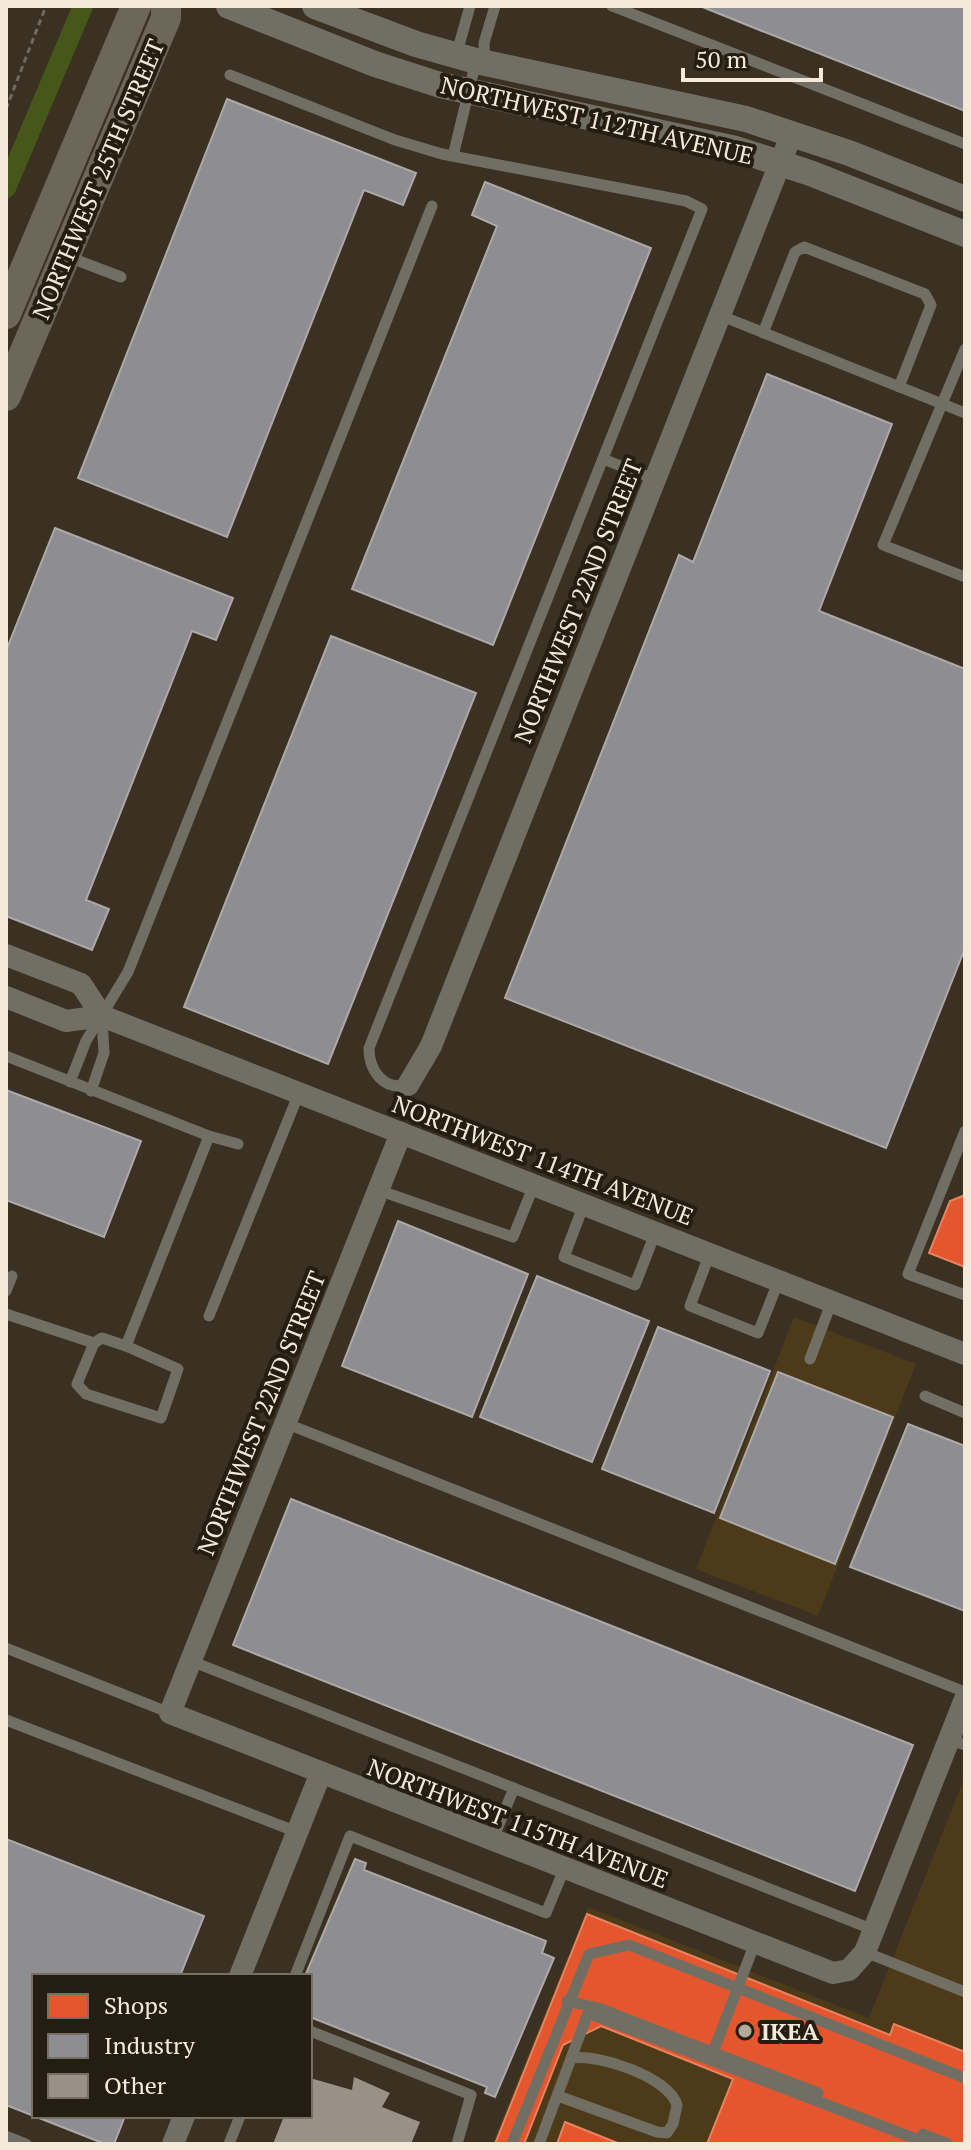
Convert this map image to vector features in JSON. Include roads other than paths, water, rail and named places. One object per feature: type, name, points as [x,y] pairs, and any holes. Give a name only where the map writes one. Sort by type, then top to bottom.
[{"type":"main road","name":"NORTHWEST 25TH STREET","points":[[6,314],[136,6]]},
{"type":"main road","name":"NORTHWEST 25TH STREET","points":[[6,396],[166,18],[166,6]]},
{"type":"street","name":"NORTHWEST 112TH AVENUE","points":[[229,6],[375,64],[470,93],[671,133],[779,163],[965,234]]},
{"type":"street","name":"NORTHWEST 112TH AVENUE","points":[[315,6],[472,60],[713,110],[792,133],[965,199]]},
{"type":"street","name":"NORTHWEST 22ND STREET","points":[[408,1085],[431,1046],[792,133]]},
{"type":"street","points":[[6,955],[81,984],[102,1016]]},
{"type":"street","name":"NORTHWEST 114TH AVENUE","points":[[6,997],[66,1021],[102,1016],[965,1354]]},
{"type":"street","name":"NORTHWEST 22ND STREET","points":[[170,1713],[401,1133]]},
{"type":"street","points":[[865,1952],[957,1742],[964,1705]]},
{"type":"street","name":"NORTHWEST 115TH AVENUE","points":[[170,1713],[320,1775],[493,1839],[826,1971],[849,1970],[865,1952]]},
{"type":"street","points":[[241,1974],[320,1775]]},
{"type":"street","points":[[173,2144],[183,2118]]},
{"type":"lane","points":[[453,156],[470,93],[470,6]]},
{"type":"lane","points":[[472,60],[484,43],[495,6]]},
{"type":"lane","points":[[612,6],[965,144]]},
{"type":"lane","points":[[230,75],[395,140],[453,156],[686,201],[702,209],[369,1048],[377,1076],[395,1086],[408,1085]]},
{"type":"lane","points":[[70,1082],[86,1041],[128,972],[432,206]]},
{"type":"lane","points":[[763,333],[795,252],[804,247],[913,289],[925,294],[931,305],[899,387]]},
{"type":"lane","points":[[65,255],[121,277]]},
{"type":"lane","points":[[719,315],[965,413]]},
{"type":"lane","points":[[965,349],[922,445],[883,545],[965,577]]},
{"type":"lane","points":[[603,459],[654,479]]},
{"type":"lane","points":[[91,1091],[104,1053],[102,1016]]},
{"type":"lane","points":[[6,1056],[209,1136],[238,1144]]},
{"type":"lane","points":[[209,1316],[299,1093]]},
{"type":"lane","points":[[965,1131],[908,1274],[965,1295]]},
{"type":"lane","points":[[126,1346],[209,1136]]},
{"type":"lane","points":[[378,1190],[513,1237],[534,1185]]},
{"type":"lane","points":[[584,1204],[564,1257],[635,1285],[656,1231]]},
{"type":"lane","points":[[710,1253],[690,1306],[758,1333],[779,1280]]},
{"type":"lane","points":[[6,1291],[12,1276]]},
{"type":"lane","points":[[810,1359],[832,1301]]},
{"type":"lane","points":[[6,1314],[94,1343]]},
{"type":"lane","points":[[102,1338],[178,1369],[161,1418],[86,1394],[77,1384],[94,1343],[102,1338]]},
{"type":"lane","points":[[925,1396],[965,1413]]},
{"type":"lane","points":[[285,1423],[964,1705]]},
{"type":"lane","points":[[6,1648],[170,1713]]},
{"type":"lane","points":[[191,1661],[874,1930]]},
{"type":"lane","points":[[6,1720],[297,1832]]},
{"type":"lane","points":[[493,1839],[514,1788]]},
{"type":"lane","points":[[296,1974],[350,1836],[546,1913],[565,1867]]},
{"type":"lane","points":[[710,2060],[755,1943]]},
{"type":"lane","points":[[512,2144],[567,2001],[589,1954],[629,1945],[965,2078]]},
{"type":"lane","points":[[865,1952],[964,1991]]},
{"type":"lane","points":[[567,2001],[598,2008],[948,2144]]},
{"type":"lane","points":[[539,2144],[588,2013],[929,2144]]},
{"type":"lane","points":[[312,2032],[471,2095],[457,2144]]},
{"type":"lane","points":[[558,2096],[657,2132],[667,2133],[673,2124],[677,2105],[665,2085],[600,2058],[572,2058]]},
{"type":"lane","points":[[229,2144],[239,2118]]},
{"type":"lane","points":[[6,2136],[26,2144]]},
{"type":"waterway","points":[[6,188],[83,6]]},
{"type":"place","name":"IKEA","points":[[745,2031]]}]
